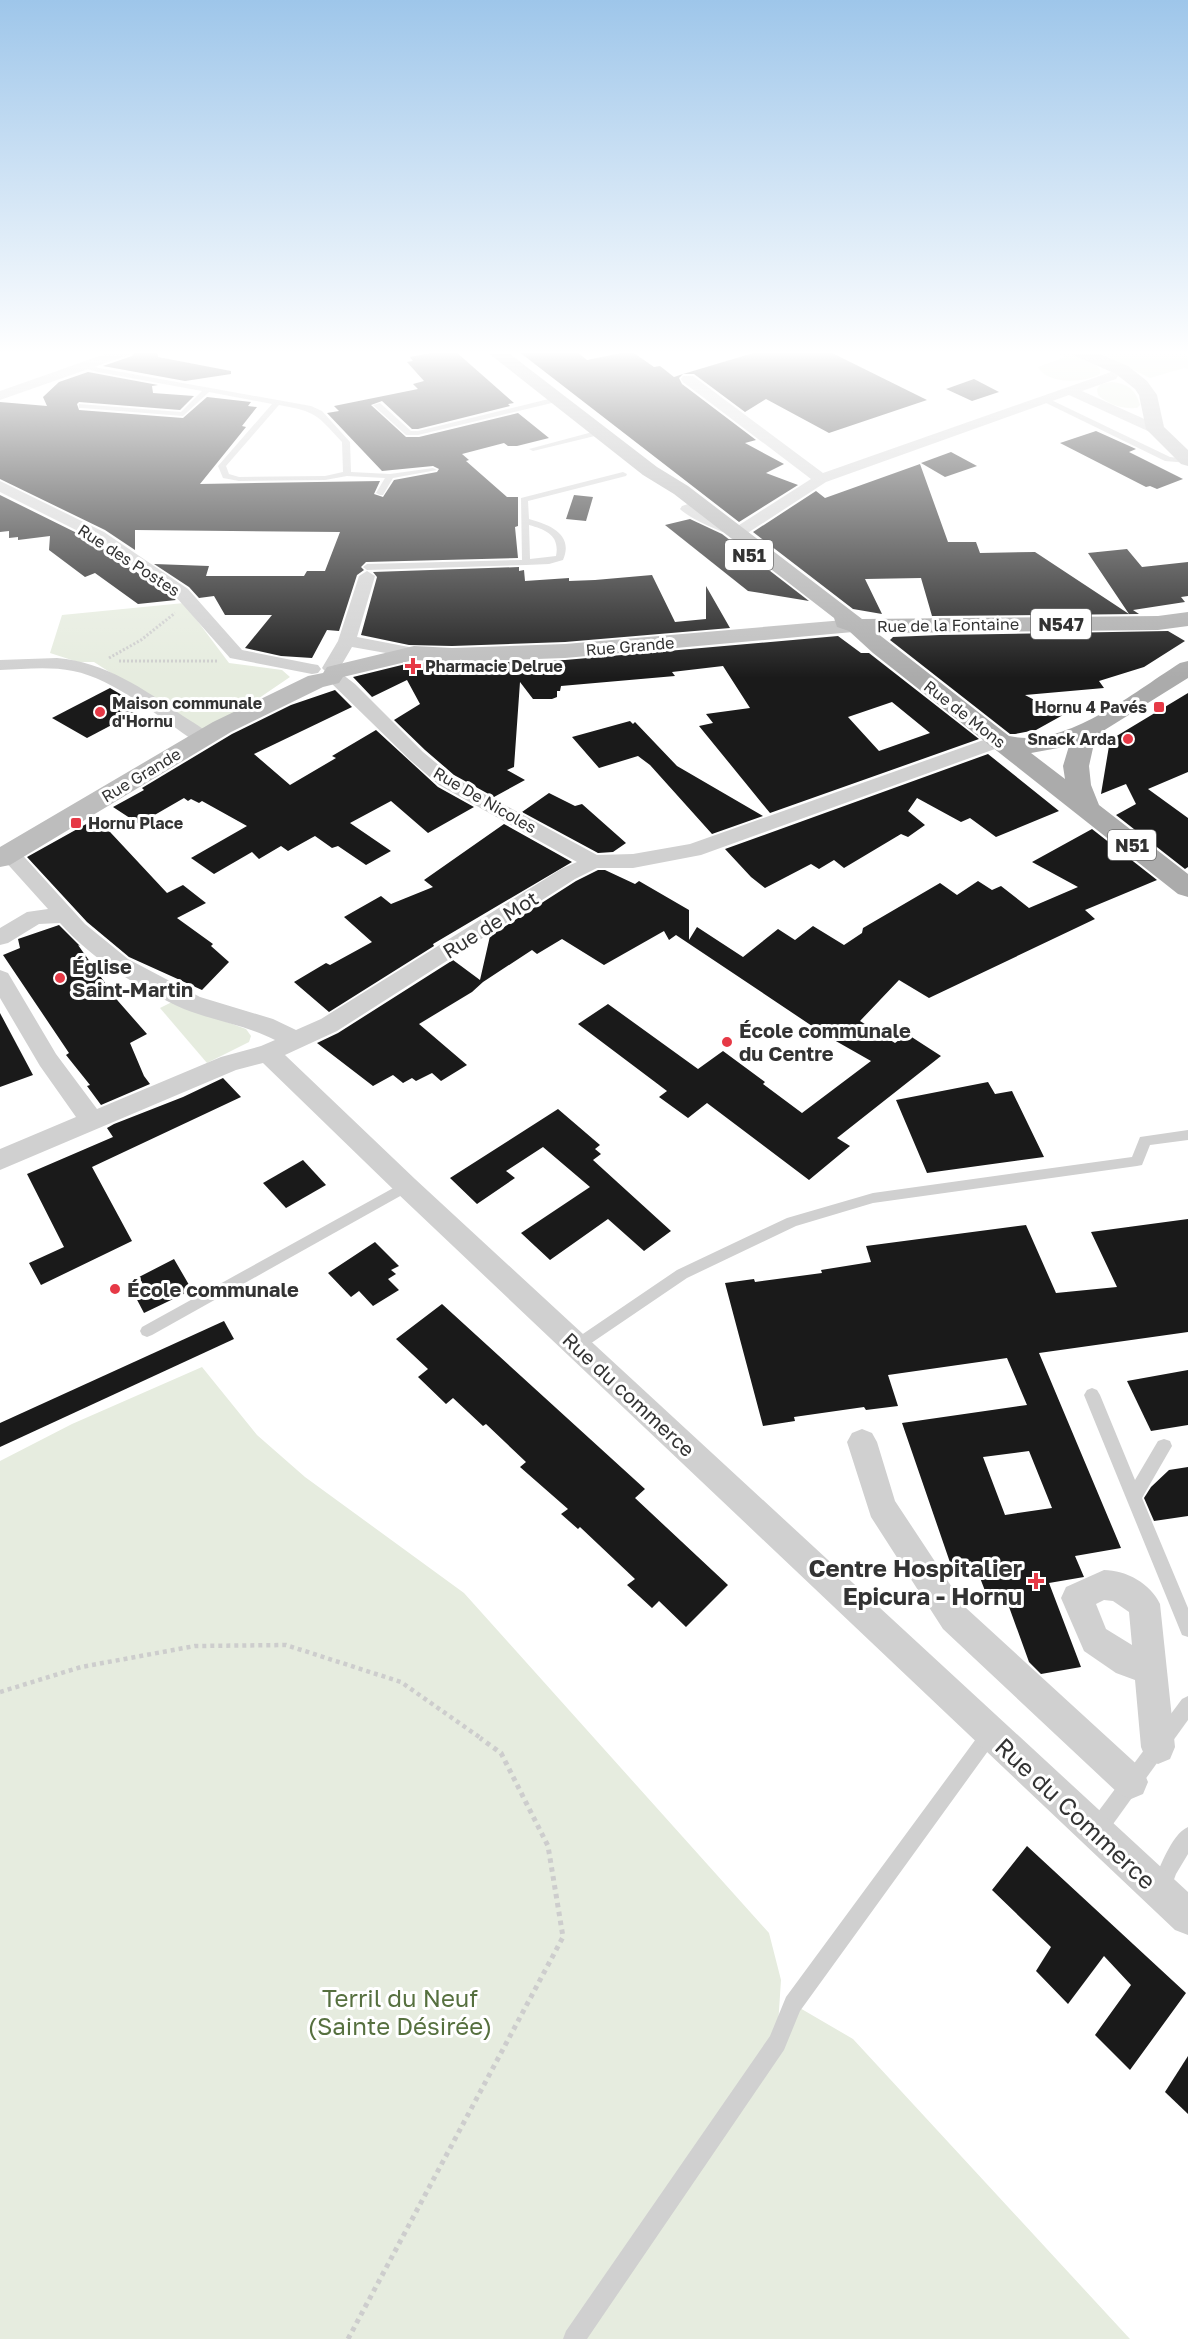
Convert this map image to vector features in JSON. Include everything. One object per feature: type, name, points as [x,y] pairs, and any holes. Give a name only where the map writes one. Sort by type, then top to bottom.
[{"type":"main road","name":"N51","points":[[636,460],[681,490],[856,626]]},
{"type":"main road","name":"N51","points":[[650,471],[670,495],[827,615],[856,626]]},
{"type":"main road","name":"Rue de la Fontaine","points":[[856,626],[1186,621]]},
{"type":"main road","name":"Rue de Mons","points":[[856,626],[1188,888]]},
{"type":"main road","points":[[999,741],[1027,747],[1065,740],[1094,726],[1188,668]]},
{"type":"main road","points":[[1087,809],[1078,784],[1075,764],[1080,746],[1094,726]]},
{"type":"street","points":[[796,460],[821,479]]},
{"type":"street","points":[[688,509],[700,512],[723,528],[737,533],[821,479],[874,460]]},
{"type":"street","name":"Rue des Postes","points":[[0,486],[99,535],[182,592],[236,654]]},
{"type":"street","points":[[236,654],[326,673],[347,640],[367,572]]},
{"type":"street","name":"Rue Grande","points":[[4,855],[203,738],[326,673],[414,653],[452,655],[565,651],[856,626]]},
{"type":"street","points":[[347,640],[414,653]]},
{"type":"street","points":[[0,665],[41,663],[87,668],[127,689],[203,738]]},
{"type":"street","name":"Rue De Nicoles","points":[[326,673],[349,688],[423,763],[446,781],[593,862]]},
{"type":"street","name":"Rue de Mot","points":[[0,1160],[230,1063],[268,1053],[329,1025],[568,874],[593,862],[645,860],[694,850],[999,741]]},
{"type":"street","points":[[4,855],[77,929],[120,964],[192,1003],[265,1025],[295,1040]]},
{"type":"street","points":[[0,938],[35,917],[66,916]]},
{"type":"street","points":[[0,978],[48,1060],[92,1120]]},
{"type":"street","name":"Rue du commerce","points":[[268,1053],[406,1186],[990,1734]]},
{"type":"street","points":[[862,1442],[882,1507],[954,1618],[1131,1782]]},
{"type":"street","points":[[1150,1670],[1158,1747]]},
{"type":"street","name":"Rue du Commerce","points":[[990,1734],[1188,1917]]},
{"type":"lane","points":[[227,460],[222,466],[226,476],[238,479],[325,478],[347,474],[390,476],[433,470]]},
{"type":"lane","points":[[347,460],[347,474]]},
{"type":"lane","points":[[526,562],[524,500],[623,474]]},
{"type":"lane","points":[[380,493],[390,476]]},
{"type":"lane","points":[[367,572],[549,561],[560,558],[559,536],[550,527],[525,521]]},
{"type":"lane","points":[[576,1346],[682,1274],[792,1222],[873,1198],[1137,1161],[1145,1141],[1188,1135]]},
{"type":"lane","points":[[147,1331],[406,1186]]},
{"type":"lane","points":[[1092,1395],[1188,1629]]},
{"type":"lane","points":[[1134,1497],[1164,1446]]},
{"type":"lane","points":[[1095,1831],[1158,1747],[1186,1716]]},
{"type":"lane","points":[[574,2339],[777,2043],[793,2004],[990,1734]]},
{"type":"lane","points":[[1160,1891],[1169,1868],[1188,1836]]},
{"type":"path","points":[[190,602],[141,640],[104,661],[227,661],[236,654]]},
{"type":"path","points":[[0,1692],[81,1667],[195,1646],[286,1646],[401,1682],[501,1753],[548,1846],[563,1937],[348,2339]]},
{"type":"green space","points":[[184,603],[229,663],[282,670],[290,677],[206,734],[94,662],[78,662],[50,653],[62,615]]},
{"type":"green space","points":[[172,1002],[246,1029],[251,1036],[249,1042],[207,1063],[160,1008]]},
{"type":"green space","name":"Terril du Neuf (Sainte Désirée)","points":[[202,1367],[257,1435],[305,1477],[464,1593],[769,1933],[781,1980],[777,2041],[793,2004],[853,2039],[1130,2339],[0,2339],[0,1461],[72,1424]]},
{"type":"building","points":[[0,460],[219,460],[200,484],[380,481],[374,494],[383,497],[394,480],[437,472],[439,469],[433,466],[382,471],[372,460],[469,460],[466,461],[507,497],[518,497],[518,526],[515,527],[518,558],[366,562],[361,567],[364,570],[357,575],[339,631],[327,630],[312,658],[281,656],[245,648],[272,615],[225,615],[214,596],[199,598],[189,587],[154,564],[209,566],[206,576],[304,576],[307,571],[325,571],[340,532],[135,530],[135,550],[105,530],[0,479]]},
{"type":"building","points":[[659,460],[777,460],[784,464],[766,473],[798,485],[739,522]]},
{"type":"building","points":[[929,460],[966,460],[977,466],[945,477],[921,463]]},
{"type":"building","points":[[1094,460],[1145,460],[1183,479],[1157,489],[1146,487]]},
{"type":"building","points":[[920,464],[948,542],[976,542],[980,553],[1035,552],[1129,614],[1088,553],[1127,549],[1142,567],[1188,562],[1188,596],[1181,597],[1185,602],[1133,610],[1139,614],[932,616],[921,578],[865,579],[882,614],[853,609],[753,532],[816,491],[825,498]]},
{"type":"building","points":[[0,495],[91,540],[176,600],[138,604],[95,573],[85,577],[49,550],[50,536],[18,540],[18,537],[9,538],[9,531],[0,532]]},
{"type":"building","points":[[574,495],[593,497],[586,521],[566,519]]},
{"type":"building","points":[[690,519],[722,534],[809,601],[748,591],[665,525]]},
{"type":"building","points":[[519,567],[519,571],[524,570],[525,581],[569,578],[569,581],[595,580],[652,575],[675,622],[706,619],[706,586],[730,628],[565,642],[452,646],[409,645],[361,635],[377,577],[373,572]]},
{"type":"building","points":[[1168,631],[1185,641],[1144,667],[1099,681],[1104,688],[1025,695],[1063,715],[1036,730],[1015,734],[1010,734],[890,640],[893,637],[940,635]]},
{"type":"building","points":[[838,636],[861,653],[869,653],[979,739],[770,813],[699,726],[713,723],[706,714],[750,708],[723,666],[672,672],[675,676],[561,686],[560,691],[557,691],[557,697],[552,699],[533,699],[520,682],[514,767],[507,770],[525,780],[494,797],[454,775],[394,720],[420,704],[407,680],[372,697],[353,677],[414,662],[452,664],[565,660]],"holes":[[[892,702],[930,733],[879,751],[848,717]]]},
{"type":"building","name":"Maison communale d'Hornu","points":[[110,688],[144,708],[87,738],[52,718]]},
{"type":"building","points":[[335,690],[352,707],[254,754],[290,785],[336,758],[332,756],[376,730],[438,787],[474,807],[428,833],[391,801],[350,823],[391,851],[366,865],[338,846],[332,848],[315,836],[288,851],[281,846],[259,859],[252,852],[214,874],[191,858],[247,826],[202,801],[199,803],[184,798],[139,824],[113,807],[232,734],[291,705]]},
{"type":"building","points":[[1188,693],[1188,772],[1148,789],[1188,818],[1188,867],[1185,869],[1116,815],[1136,804],[1126,784],[1101,794],[1110,740]]},
{"type":"building","points":[[630,721],[633,724],[635,722],[677,766],[763,816],[712,834],[650,765],[638,756],[599,768],[572,737]]},
{"type":"building","points":[[988,754],[1059,811],[996,837],[970,818],[961,822],[917,798],[908,811],[925,825],[908,837],[901,834],[844,868],[834,860],[819,869],[811,864],[765,888],[751,877],[725,849]]},
{"type":"building","points":[[549,793],[575,806],[582,804],[626,843],[613,852],[598,853],[522,812]]},
{"type":"building","points":[[97,818],[167,893],[183,885],[206,903],[177,918],[213,944],[211,946],[229,962],[202,990],[129,957],[87,922],[27,857]]},
{"type":"building","points":[[504,824],[572,862],[433,944],[434,946],[329,1012],[294,982],[326,963],[330,965],[372,942],[344,917],[381,896],[391,904],[433,887],[424,880]]},
{"type":"building","points":[[1092,829],[1157,880],[1085,910],[1095,919],[929,998],[899,980],[860,1021],[895,1043],[907,1034],[941,1056],[837,1138],[850,1146],[809,1180],[707,1103],[688,1118],[659,1097],[667,1091],[578,1024],[608,1004],[698,1069],[723,1051],[802,1113],[871,1061],[827,1036],[676,935],[669,940],[664,931],[604,965],[562,939],[537,954],[532,950],[483,982],[472,992],[419,1024],[467,1065],[441,1081],[432,1073],[416,1081],[412,1078],[403,1083],[393,1075],[373,1086],[317,1043],[338,1033],[453,960],[480,980],[490,936],[576,881],[598,870],[605,870],[635,884],[639,881],[689,910],[689,940],[697,927],[743,957],[778,929],[795,940],[813,926],[844,945],[862,933],[863,928],[940,883],[957,895],[978,881],[992,890],[1001,886],[1029,908],[1078,887],[1032,862]]},
{"type":"building","points":[[59,925],[80,946],[78,945],[118,1001],[147,1034],[130,1043],[144,1076],[150,1084],[101,1105],[87,1086],[90,1085],[66,1055],[69,1053],[3,955],[20,948],[18,939]]},
{"type":"building","points":[[0,1013],[33,1075],[0,1087]]},
{"type":"building","points":[[223,1078],[241,1097],[92,1167],[132,1241],[41,1285],[29,1263],[64,1247],[27,1174],[113,1137],[107,1128],[114,1124],[183,1097]]},
{"type":"building","points":[[988,1082],[995,1094],[1012,1091],[1044,1157],[927,1173],[896,1100]]},
{"type":"building","points":[[558,1109],[600,1145],[595,1149],[601,1154],[593,1160],[671,1231],[644,1251],[608,1219],[550,1260],[521,1233],[590,1187],[543,1147],[506,1171],[515,1178],[477,1204],[450,1178]]},
{"type":"building","points":[[303,1160],[326,1185],[286,1208],[263,1183]]},
{"type":"building","points":[[1188,1219],[1188,1332],[1039,1353],[1121,1548],[1075,1556],[1084,1577],[1049,1583],[1081,1667],[1041,1674],[1029,1662],[1004,1593],[987,1596],[977,1570],[954,1574],[902,1423],[1027,1405],[1007,1358],[888,1375],[898,1406],[866,1410],[864,1407],[794,1417],[795,1421],[763,1426],[725,1283],[754,1279],[755,1282],[822,1273],[821,1270],[871,1262],[866,1246],[1026,1225],[1056,1293],[1117,1287],[1091,1232]],"holes":[[[1029,1451],[1052,1508],[1005,1515],[983,1457]]]},
{"type":"building","points":[[375,1242],[399,1266],[391,1270],[396,1274],[388,1279],[399,1290],[373,1306],[359,1291],[351,1297],[328,1273]]},
{"type":"building","points":[[174,1259],[192,1290],[144,1313],[134,1294],[145,1288],[139,1277]]},
{"type":"building","points":[[442,1304],[645,1489],[635,1498],[728,1585],[686,1627],[659,1601],[652,1608],[627,1585],[635,1579],[580,1527],[578,1529],[561,1514],[568,1509],[520,1467],[526,1462],[486,1424],[483,1426],[453,1398],[446,1404],[418,1377],[428,1369],[396,1339]]},
{"type":"building","points":[[224,1321],[234,1339],[0,1447],[0,1423]]},
{"type":"building","points":[[1188,1370],[1188,1425],[1151,1431],[1127,1381]]},
{"type":"building","points":[[1188,1467],[1188,1516],[1154,1521],[1144,1498],[1151,1487],[1169,1470]]},
{"type":"building","points":[[1027,1846],[1186,1993],[1130,2070],[1095,2035],[1131,1985],[1104,1956],[1068,2004],[1036,1971],[1051,1947],[992,1890]]},
{"type":"building","points":[[1188,2056],[1188,2114],[1165,2092]]},
{"type":"place","name":"Pharmacie Delrue","points":[[413,666]]},
{"type":"place","name":"Hornu 4 Pavés","points":[[1159,707]]},
{"type":"place","name":"Maison communale d'Hornu","points":[[100,712]]},
{"type":"place","name":"Snack Arda","points":[[1128,739]]},
{"type":"place","name":"Hornu Place","points":[[76,823]]},
{"type":"place","name":"Église Saint-Martin","points":[[60,978]]},
{"type":"place","name":"École communale du Centre","points":[[727,1042]]},
{"type":"place","name":"École communale","points":[[115,1289]]},
{"type":"place","name":"Centre Hospitalier Epicura - Hornu","points":[[1036,1581]]}]
